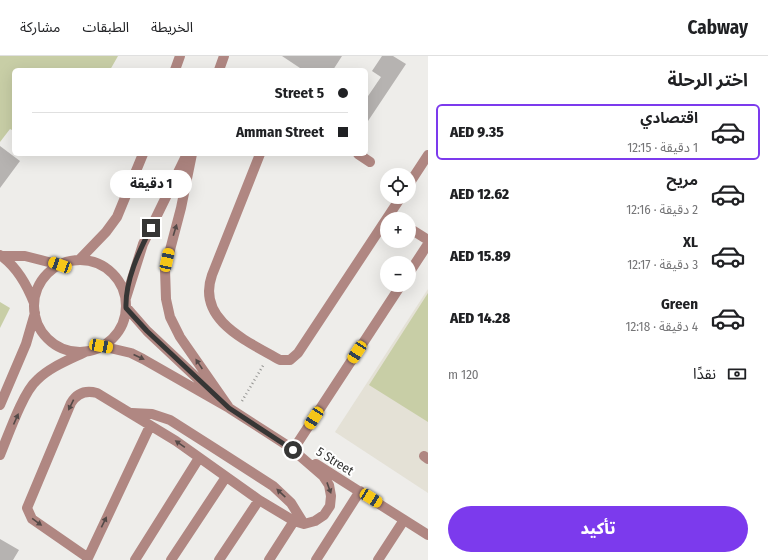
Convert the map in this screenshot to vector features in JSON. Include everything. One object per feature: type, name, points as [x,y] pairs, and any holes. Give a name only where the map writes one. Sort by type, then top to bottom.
[{"type":"street","points":[[175,68],[180,56]]},
{"type":"street","points":[[220,68],[224,56]]},
{"type":"street","points":[[416,173],[428,155]]},
{"type":"street","points":[[79,260],[106,232],[117,216],[142,156]]},
{"type":"street","points":[[0,455],[26,396],[35,381],[46,372],[101,346],[116,334],[122,326],[126,304],[143,244],[186,156]]},
{"type":"street","points":[[192,156],[181,208],[165,269],[166,299],[170,317],[180,337],[232,410]]},
{"type":"street","points":[[261,156],[212,275],[209,293],[214,311],[224,324],[270,355],[285,361],[295,358],[380,236]]},
{"type":"street","points":[[361,156],[370,162]]},
{"type":"street","points":[[416,232],[428,240]]},
{"type":"street","points":[[416,262],[428,244]]},
{"type":"street","points":[[1,255],[25,256],[60,265]]},
{"type":"street","points":[[1,255],[21,278],[35,308],[39,325],[45,335],[54,344],[65,349],[77,351],[90,350]]},
{"type":"street","points":[[0,405],[26,344],[35,308],[37,292],[42,281],[50,272],[60,265],[79,260],[101,265],[110,271],[123,289],[126,304]]},
{"type":"street","points":[[150,426],[86,559],[32,519],[28,512],[28,504],[71,403],[77,395],[87,392],[97,393],[176,441],[259,500],[294,521],[304,524],[315,521],[324,515],[330,506],[331,496],[329,485],[323,476],[293,450],[396,292]]},
{"type":"street","name":"5 Street","points":[[126,304],[147,331],[232,410]]},
{"type":"street","name":"5 Street","points":[[101,346],[117,349],[143,359],[232,410],[428,535]]},
{"type":"street","points":[[132,414],[152,414],[161,416],[208,444],[273,486],[291,503],[304,524]]},
{"type":"street","points":[[135,560],[199,458]]},
{"type":"street","points":[[171,560],[226,477]]},
{"type":"street","points":[[316,560],[360,491]]},
{"type":"street","points":[[219,560],[259,500]]},
{"type":"street","points":[[378,560],[404,520]]},
{"type":"street","points":[[269,560],[294,521]]},
{"type":"path","points":[[232,410],[270,355]]},
{"type":"shaded area","points":[[428,289],[428,493],[335,432]]},
{"type":"green space","points":[[0,56],[118,56],[111,68],[12,68],[12,130],[10,129],[0,142]]},
{"type":"green space","points":[[428,293],[428,422],[369,385]]},
{"type":"green space","points":[[0,302],[10,308],[0,328]]},
{"type":"building","points":[[282,56],[342,56],[334,68],[300,68]]},
{"type":"building","points":[[382,56],[393,56],[406,64],[368,121],[368,96],[381,77],[372,71]]},
{"type":"building","points":[[0,146],[20,161],[0,188]]},
{"type":"building","points":[[0,539],[19,550],[13,560],[0,560]]},
{"type":"route","points":[[151,228],[143,244],[132,276],[126,300],[126,308],[147,331],[229,408],[293,450]]}]
